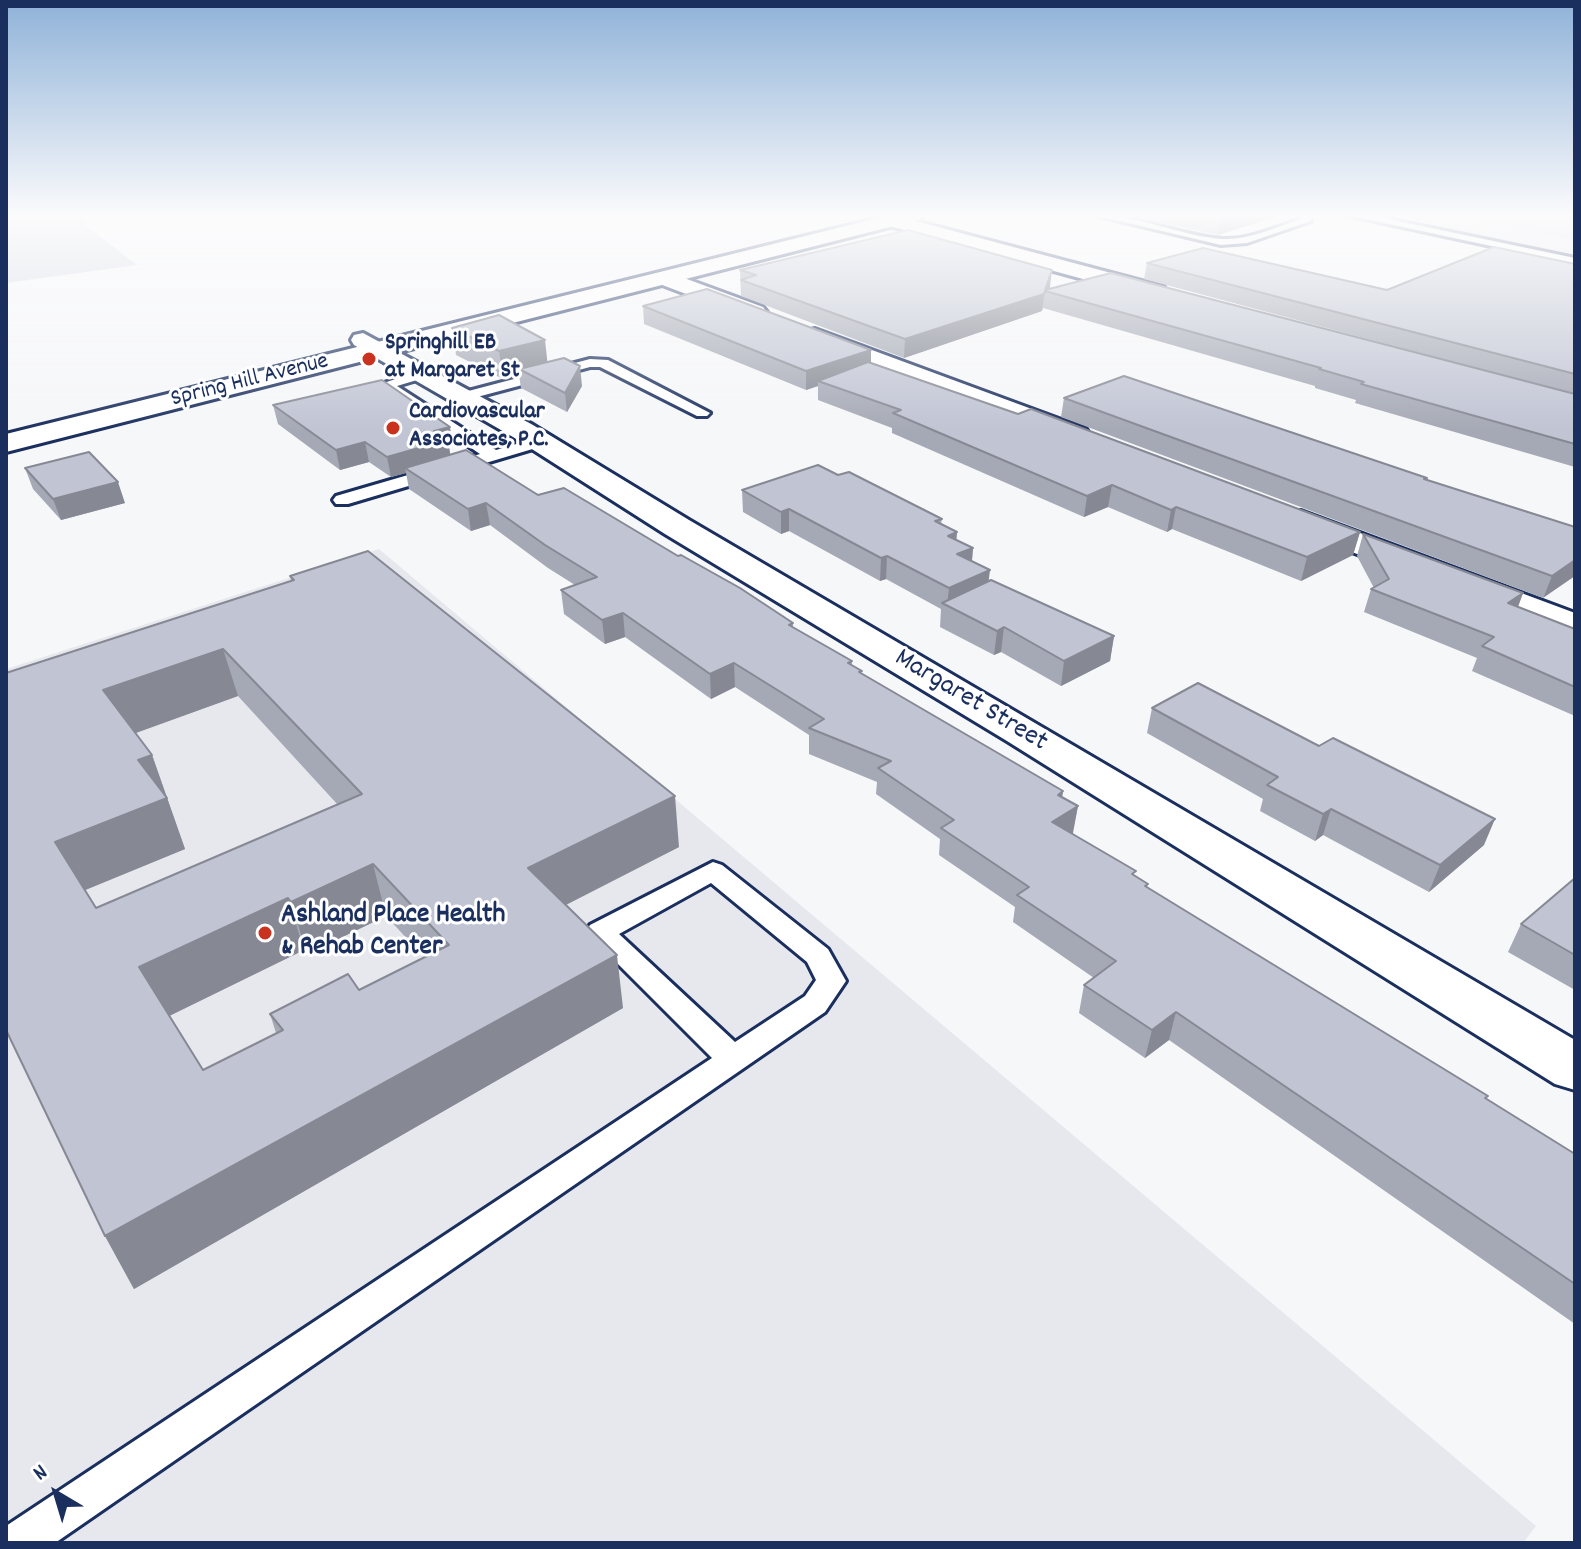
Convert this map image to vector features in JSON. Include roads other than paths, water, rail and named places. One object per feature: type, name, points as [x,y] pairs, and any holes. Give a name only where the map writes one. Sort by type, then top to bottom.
[{"type":"street","name":"Spring Hill Avenue","points":[[6,443],[588,287]]},
{"type":"street","name":"Spring Hill Avenue","points":[[6,426],[624,287]]},
{"type":"street","points":[[689,287],[1103,446]]},
{"type":"street","points":[[1140,287],[1177,298]]},
{"type":"street","name":"Margaret Street","points":[[371,344],[422,374],[459,407],[540,442],[1575,1068]]},
{"type":"street","points":[[1280,513],[1575,626]]},
{"type":"lane","points":[[494,456],[459,407],[590,363],[603,363],[702,413]]},
{"type":"lane","points":[[342,500],[540,442]]},
{"type":"lane","points":[[18,1543],[815,1004],[831,981],[818,956],[713,871],[600,932],[733,1059]]},
{"type":"place","name":"Springhill EB at Margaret St","points":[[369,359]]},
{"type":"place","name":"Cardiovascular Associates, P.C.","points":[[393,428]]},
{"type":"place","name":"Ashland Place Health & Rehab Center","points":[[265,933]]}]
